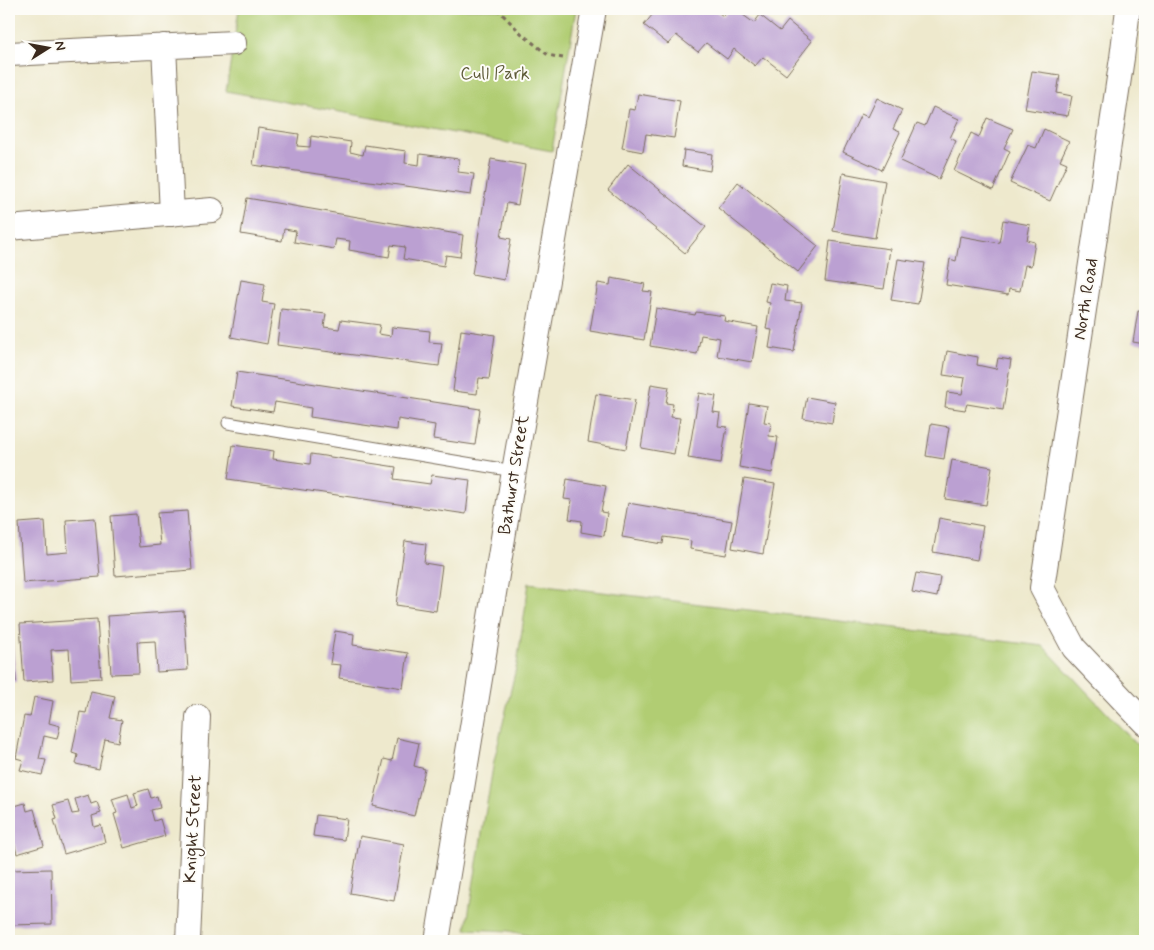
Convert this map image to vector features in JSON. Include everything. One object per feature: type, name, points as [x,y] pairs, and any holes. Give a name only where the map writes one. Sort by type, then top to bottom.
[{"type":"street","name":"Bathurst Street","points":[[437,941],[514,471],[594,9]]},
{"type":"street","name":"North Road","points":[[1128,9],[1042,588],[1074,648],[1145,723]]},
{"type":"street","points":[[9,54],[234,43]]},
{"type":"street","points":[[164,46],[172,214]]},
{"type":"street","points":[[9,228],[212,210]]},
{"type":"street","name":"Knight Street","points":[[188,941],[198,717]]},
{"type":"lane","points":[[228,423],[514,471]]},
{"type":"path","points":[[496,9],[522,35],[548,55],[568,60]]},
{"type":"green space","name":"Cull Park","points":[[239,9],[576,9],[552,151],[226,91]]},
{"type":"green space","points":[[529,583],[1043,646],[1145,753],[1145,941],[553,941],[509,931],[466,929],[494,761],[517,664]]},
{"type":"building","points":[[657,9],[714,9],[723,16],[729,9],[735,9],[754,23],[760,15],[780,31],[788,21],[812,41],[786,75],[763,57],[755,66],[734,49],[727,59],[706,43],[698,52],[676,35],[668,44],[644,25]]},
{"type":"building","points":[[1032,71],[1060,75],[1057,93],[1072,96],[1068,116],[1025,109]]},
{"type":"building","points":[[638,94],[680,101],[674,138],[646,134],[643,152],[622,148],[629,109],[635,110]]},
{"type":"building","points":[[877,98],[902,110],[893,129],[900,132],[882,170],[843,152],[861,114],[868,117]]},
{"type":"building","points":[[933,107],[959,119],[950,138],[956,141],[939,179],[900,161],[917,123],[925,126]]},
{"type":"building","points":[[987,118],[1013,129],[1004,148],[1010,151],[993,190],[954,171],[971,133],[979,137]]},
{"type":"building","points":[[258,128],[299,134],[297,146],[310,147],[311,136],[351,142],[350,152],[363,155],[365,145],[406,151],[405,163],[419,165],[420,154],[459,159],[458,172],[474,174],[471,195],[253,165]]},
{"type":"building","points":[[1044,129],[1069,141],[1060,160],[1067,163],[1050,201],[1010,183],[1028,145],[1036,148]]},
{"type":"building","points":[[684,150],[712,154],[710,171],[682,166]]},
{"type":"building","points":[[491,159],[525,165],[518,205],[507,203],[501,237],[511,239],[504,280],[472,274]]},
{"type":"building","points":[[628,164],[706,227],[685,253],[608,190]]},
{"type":"building","points":[[843,173],[885,181],[875,238],[833,231]]},
{"type":"building","points":[[738,182],[818,246],[798,272],[718,208]]},
{"type":"building","points":[[247,198],[463,235],[460,257],[446,255],[444,266],[403,259],[405,247],[391,245],[389,257],[349,250],[350,241],[336,239],[334,249],[294,242],[296,231],[284,229],[282,241],[241,234]]},
{"type":"building","points":[[1003,220],[1030,225],[1027,240],[1035,242],[1031,266],[1025,265],[1020,291],[1009,289],[1008,295],[946,285],[950,259],[956,261],[960,236],[999,243]]},
{"type":"building","points":[[830,241],[890,249],[884,289],[825,281]]},
{"type":"building","points":[[898,259],[925,263],[918,304],[891,300]]},
{"type":"building","points":[[611,278],[645,284],[643,291],[652,292],[644,340],[590,331],[598,283],[610,285]]},
{"type":"building","points":[[241,280],[265,284],[262,302],[274,304],[267,344],[231,337]]},
{"type":"building","points":[[770,283],[787,286],[785,301],[802,303],[794,352],[769,348],[772,330],[766,329],[770,303],[766,302]]},
{"type":"building","points":[[656,308],[695,315],[696,312],[725,316],[724,321],[758,327],[752,362],[717,356],[720,338],[701,335],[697,354],[650,346]]},
{"type":"building","points":[[281,309],[326,314],[324,327],[339,329],[341,320],[380,325],[378,334],[391,336],[392,327],[430,331],[429,342],[442,343],[439,366],[277,345]]},
{"type":"building","points":[[1138,311],[1145,312],[1145,344],[1133,342]]},
{"type":"building","points":[[461,330],[495,335],[489,379],[479,378],[477,394],[453,391]]},
{"type":"building","points":[[947,351],[978,357],[977,365],[996,369],[998,358],[1011,360],[1003,410],[967,404],[965,410],[945,407],[947,392],[962,394],[965,378],[943,375]]},
{"type":"building","points":[[237,372],[480,409],[475,445],[433,439],[435,425],[398,419],[397,430],[310,417],[311,408],[275,402],[273,412],[232,406]]},
{"type":"building","points":[[651,384],[669,387],[666,403],[673,404],[671,417],[680,418],[674,454],[641,448]]},
{"type":"building","points":[[699,393],[716,396],[713,412],[720,413],[718,426],[727,427],[721,463],[688,458]]},
{"type":"building","points":[[596,394],[635,400],[626,449],[588,442]]},
{"type":"building","points":[[807,397],[835,402],[832,423],[803,418]]},
{"type":"building","points":[[749,403],[767,406],[764,422],[771,423],[769,436],[778,437],[772,473],[739,467]]},
{"type":"building","points":[[931,424],[949,427],[944,459],[926,456]]},
{"type":"building","points":[[233,445],[274,451],[273,459],[310,464],[311,454],[396,467],[394,479],[430,484],[432,475],[470,480],[466,514],[228,479]]},
{"type":"building","points":[[952,460],[992,467],[986,505],[945,499]]},
{"type":"building","points":[[567,479],[606,486],[601,512],[607,513],[604,536],[581,532],[582,521],[569,519],[572,500],[564,499]]},
{"type":"building","points":[[744,479],[775,484],[763,554],[732,548]]},
{"type":"building","points":[[628,503],[732,521],[726,555],[690,549],[691,541],[664,537],[663,544],[622,537]]},
{"type":"building","points":[[187,511],[192,570],[115,576],[111,516],[136,514],[139,547],[160,545],[157,513]]},
{"type":"building","points":[[95,518],[100,577],[23,583],[19,523],[45,521],[47,554],[68,552],[66,520]]},
{"type":"building","points":[[939,518],[983,526],[977,560],[933,552]]},
{"type":"building","points":[[405,541],[426,544],[424,563],[442,566],[436,611],[396,605]]},
{"type":"building","points":[[916,573],[940,577],[937,597],[912,592]]},
{"type":"building","points":[[184,611],[188,670],[157,672],[155,641],[137,642],[139,673],[111,674],[107,616]]},
{"type":"building","points":[[97,619],[101,678],[71,680],[69,649],[51,650],[53,680],[24,682],[20,624]]},
{"type":"building","points":[[9,623],[11,623],[16,682],[9,682]]},
{"type":"building","points":[[335,631],[354,634],[353,645],[408,653],[403,688],[339,678],[341,665],[330,664]]},
{"type":"building","points":[[91,691],[115,696],[110,718],[122,720],[118,742],[105,739],[99,769],[76,764],[78,755],[72,753],[80,712],[86,713]]},
{"type":"building","points":[[34,697],[53,701],[49,723],[60,726],[57,739],[44,736],[39,759],[46,760],[42,775],[20,770],[23,760],[16,758],[24,716],[30,717]]},
{"type":"building","points":[[397,738],[419,743],[414,766],[425,769],[414,816],[373,806],[384,759],[392,761]]},
{"type":"building","points":[[148,789],[151,798],[157,796],[160,808],[151,810],[154,821],[160,819],[165,836],[124,848],[114,814],[117,813],[112,799],[128,794],[132,808],[138,806],[134,793]]},
{"type":"building","points":[[88,795],[91,804],[97,802],[101,813],[92,816],[94,827],[101,825],[105,842],[64,854],[54,820],[57,819],[53,805],[68,801],[72,814],[79,813],[75,799]]},
{"type":"building","points":[[25,803],[27,811],[34,809],[44,846],[17,854],[9,816],[13,815],[11,807]]},
{"type":"building","points":[[316,815],[347,819],[344,840],[313,836]]},
{"type":"building","points":[[360,836],[404,844],[394,901],[350,893]]},
{"type":"building","points":[[51,869],[52,924],[9,925],[9,870]]}]
